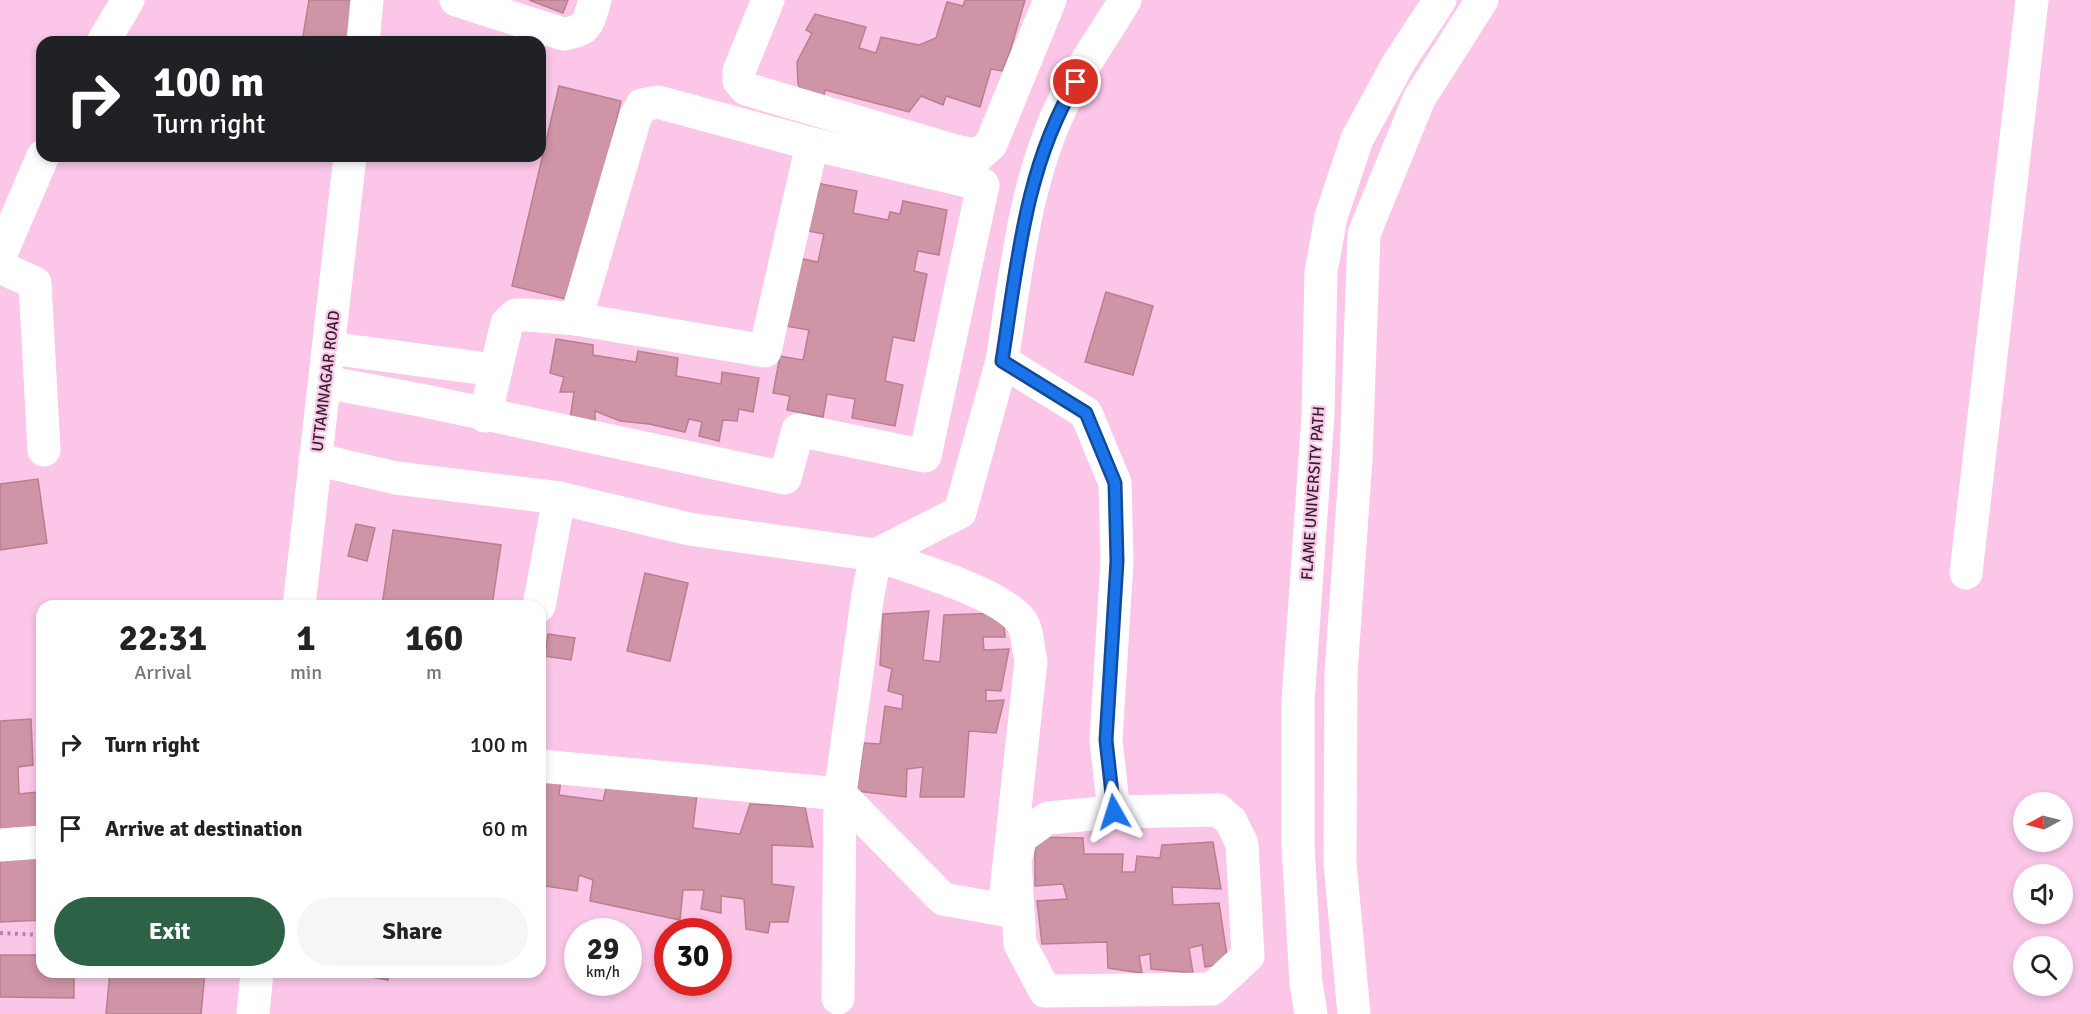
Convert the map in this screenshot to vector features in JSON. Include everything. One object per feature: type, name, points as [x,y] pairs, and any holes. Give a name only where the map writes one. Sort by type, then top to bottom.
[{"type":"street","points":[[107,36],[128,0]]},
{"type":"street","points":[[364,36],[368,0]]},
{"type":"street","points":[[456,0],[563,34],[578,32],[610,1]]},
{"type":"street","points":[[768,0],[739,71],[739,81],[746,89],[959,152],[978,155],[991,144],[1050,0]]},
{"type":"street","points":[[876,555],[960,512],[1002,361],[1024,217],[1041,159],[1064,102],[1125,0]]},
{"type":"street","name":"FLAME UNIVERSITY PATH","points":[[1311,1014],[1306,983],[1298,844],[1298,701],[1318,415],[1321,272],[1331,217],[1357,139],[1399,62],[1440,0]]},
{"type":"street","points":[[1354,1014],[1340,863],[1341,673],[1356,459],[1364,234],[1419,99],[1482,0]]},
{"type":"street","points":[[1966,573],[2032,0]]},
{"type":"street","points":[[325,382],[425,401],[485,416],[785,478],[798,430],[925,456],[983,185],[812,144],[658,102],[642,105],[635,118],[576,319]]},
{"type":"street","points":[[485,416],[507,323],[516,315],[576,319],[765,351],[812,144]]},
{"type":"street","points":[[0,256],[39,162]]},
{"type":"street","name":"UTTAMNAGAR ROAD","points":[[300,600],[349,162]]},
{"type":"street","points":[[1329,232],[1364,234]]},
{"type":"street","points":[[0,267],[35,283],[44,450]]},
{"type":"street","points":[[329,348],[495,370]]},
{"type":"street","points":[[1002,361],[1086,413],[1115,483],[1117,561],[1106,740],[1114,812]]},
{"type":"street","points":[[315,459],[396,478],[559,498],[689,529],[876,555],[948,580],[1006,606],[1023,623],[1031,661],[1004,910],[944,899],[840,794],[546,767]]},
{"type":"street","points":[[540,600],[559,498]]},
{"type":"street","points":[[838,998],[840,794],[868,594],[876,555]]},
{"type":"street","points":[[1218,810],[1231,821],[1242,844],[1248,956],[1212,989],[1045,991],[1020,944],[1015,860],[1021,837],[1048,818],[1114,812],[1218,810]]},
{"type":"street","points":[[0,844],[36,842]]},
{"type":"street","points":[[253,1014],[256,978]]},
{"type":"path","points":[[0,933],[36,935]]},
{"type":"building","points":[[309,0],[359,0],[354,36],[303,36]]},
{"type":"building","points":[[529,0],[568,0],[563,13]]},
{"type":"building","points":[[965,0],[1025,0],[1002,71],[991,69],[980,107],[946,96],[943,105],[921,96],[909,112],[825,90],[823,100],[804,94],[798,84],[797,62],[812,33],[806,30],[815,14],[866,27],[859,48],[876,53],[881,37],[919,45],[936,38],[947,2],[963,6]]},
{"type":"building","points":[[559,86],[621,101],[574,301],[512,286],[541,162],[546,162],[546,141]]},
{"type":"building","points":[[817,183],[857,191],[853,213],[888,220],[890,212],[900,214],[903,201],[947,210],[939,255],[918,251],[914,271],[927,274],[914,341],[893,337],[885,381],[903,385],[895,426],[852,418],[855,399],[827,394],[823,417],[787,410],[790,396],[773,393],[780,356],[803,360],[809,330],[785,326],[798,258],[818,262],[824,234],[808,231]]},
{"type":"building","points":[[1106,292],[1153,306],[1133,375],[1085,362]]},
{"type":"building","points":[[556,339],[593,345],[593,355],[636,362],[638,351],[678,358],[676,376],[721,384],[722,372],[759,378],[753,412],[739,409],[737,421],[723,420],[719,441],[699,436],[702,422],[689,419],[685,432],[649,424],[620,421],[595,411],[595,421],[570,419],[574,392],[560,392],[564,377],[550,373]]},
{"type":"building","points":[[38,479],[47,543],[0,550],[0,484]]},
{"type":"building","points":[[356,524],[375,528],[367,561],[348,556]]},
{"type":"building","points":[[393,530],[501,545],[493,600],[383,600]]},
{"type":"building","points":[[645,573],[688,583],[670,661],[627,651]]},
{"type":"building","points":[[929,611],[923,660],[940,662],[944,615],[1003,613],[1005,637],[983,637],[984,650],[1009,649],[1001,691],[986,690],[986,701],[1004,700],[996,733],[969,731],[964,797],[920,797],[923,767],[907,769],[906,797],[857,791],[864,743],[880,744],[885,706],[902,709],[903,695],[888,691],[892,669],[880,665],[883,614]]},
{"type":"building","points":[[548,634],[575,638],[571,660],[546,656]]},
{"type":"building","points":[[31,719],[33,765],[18,767],[19,794],[36,792],[36,837],[0,839],[0,721]]},
{"type":"building","points":[[546,772],[562,772],[559,795],[603,801],[607,784],[697,794],[693,828],[740,834],[750,804],[805,807],[813,847],[772,845],[772,884],[794,887],[788,922],[770,922],[768,933],[746,929],[744,899],[721,896],[721,913],[701,909],[704,890],[683,890],[680,918],[671,918],[590,901],[593,880],[579,875],[577,891],[546,886]]},
{"type":"building","points":[[1035,837],[1083,838],[1084,854],[1123,854],[1122,872],[1135,872],[1137,856],[1160,858],[1162,845],[1213,842],[1221,889],[1172,887],[1173,905],[1219,903],[1228,962],[1205,967],[1202,945],[1189,948],[1193,973],[1151,969],[1150,954],[1139,956],[1142,973],[1108,968],[1107,942],[1042,944],[1037,901],[1067,899],[1063,884],[1035,886]]},
{"type":"building","points":[[36,849],[36,920],[0,922],[0,851]]},
{"type":"building","points":[[0,955],[36,955],[36,978],[74,978],[74,998],[0,997]]},
{"type":"building","points":[[109,978],[204,978],[201,1014],[106,1014]]},
{"type":"route","points":[[1076,82],[1064,102],[1041,159],[1024,217],[1002,361],[1034,383],[1086,413],[1115,483],[1117,561],[1106,740],[1114,812]]}]
